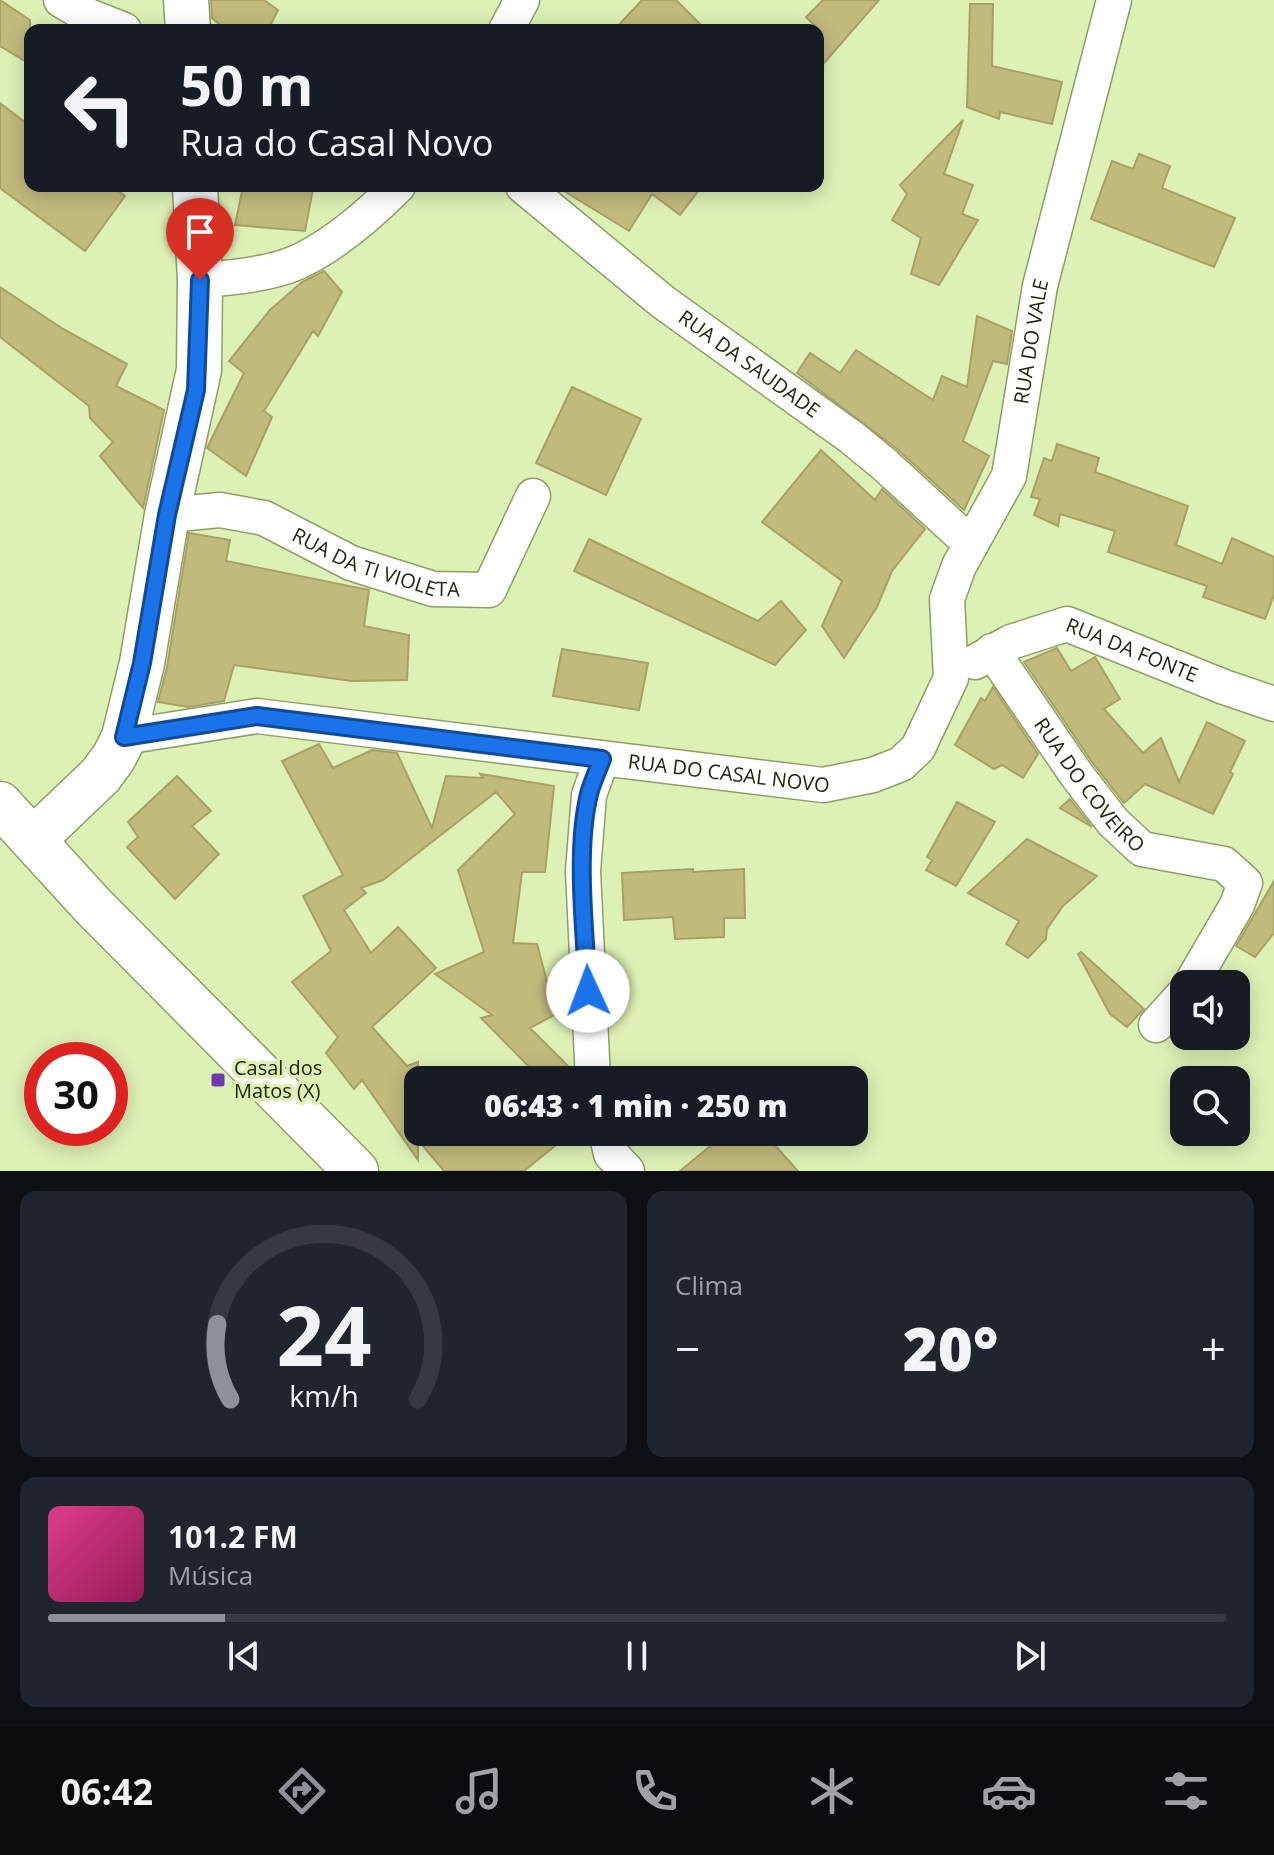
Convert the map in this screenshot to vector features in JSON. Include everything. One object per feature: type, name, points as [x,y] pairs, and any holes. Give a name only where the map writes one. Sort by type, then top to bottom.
[{"type":"street","points":[[61,0],[109,24]]},
{"type":"street","points":[[186,0],[188,24]]},
{"type":"street","points":[[509,24],[522,0]]},
{"type":"street","name":"RUA DO VALE","points":[[951,678],[947,599],[959,566],[1009,476],[1040,286],[1114,0]]},
{"type":"street","points":[[195,192],[200,280],[196,390],[167,515],[142,663],[124,737],[101,775],[13,827],[356,1171]]},
{"type":"street","points":[[200,280],[240,278],[303,260],[372,212],[392,192]]},
{"type":"street","name":"RUA DA SAUDADE","points":[[530,192],[663,302],[862,446],[971,544]]},
{"type":"street","name":"RUA DA TI VIOLETA","points":[[167,515],[220,510],[264,518],[351,563],[433,589],[489,590],[533,496]]},
{"type":"street","name":"RUA DA FONTE","points":[[951,678],[992,651],[1041,630],[1067,624],[1274,704]]},
{"type":"street","name":"RUA DO COVEIRO","points":[[992,651],[1076,774],[1113,822],[1142,849],[1224,864],[1245,883],[1237,905],[1199,970]]},
{"type":"street","name":"RUA DO CASAL NOVO","points":[[124,737],[257,716],[823,785],[873,775],[901,764],[918,748],[951,678]]},
{"type":"street","points":[[592,1066],[583,871],[589,795],[602,759]]},
{"type":"street","points":[[1156,1025],[1170,1010]]},
{"type":"street","points":[[609,1146],[611,1154],[627,1171]]},
{"type":"building","points":[[0,0],[30,20],[30,24],[24,24],[24,60],[0,46]]},
{"type":"building","points":[[211,0],[264,0],[278,10],[271,24],[219,24],[212,18]]},
{"type":"building","points":[[642,0],[676,0],[700,24],[620,24]]},
{"type":"building","points":[[823,0],[879,0],[824,63],[824,24],[813,24],[806,17]]},
{"type":"building","points":[[970,4],[993,4],[992,66],[1062,82],[1052,124],[1000,112],[999,119],[967,107]]},
{"type":"building","points":[[0,103],[24,121],[24,192],[120,192],[125,196],[85,251],[0,188]]},
{"type":"building","points":[[963,120],[944,174],[973,185],[962,214],[978,220],[939,285],[911,274],[921,238],[892,220],[907,194],[900,185]]},
{"type":"building","points":[[1139,154],[1170,166],[1162,188],[1235,218],[1214,267],[1091,219],[1112,161],[1133,169]]},
{"type":"building","points":[[242,192],[312,192],[305,231],[235,225]]},
{"type":"building","points":[[566,192],[697,192],[680,215],[652,194],[629,231]]},
{"type":"building","points":[[324,271],[342,292],[318,336],[313,331],[264,411],[272,417],[246,476],[207,448],[244,373],[229,361],[270,310],[302,282]]},
{"type":"building","points":[[0,287],[63,329],[127,364],[116,386],[164,410],[143,508],[100,456],[113,442],[90,418],[89,406],[0,337]]},
{"type":"building","points":[[977,316],[1012,331],[1007,364],[993,361],[963,441],[989,456],[964,510],[897,449],[797,373],[810,353],[840,373],[856,350],[933,400],[942,376],[967,387]]},
{"type":"building","points":[[572,387],[641,419],[606,495],[536,463]]},
{"type":"building","points":[[1057,444],[1099,458],[1095,472],[1188,506],[1176,545],[1222,564],[1232,538],[1274,557],[1274,595],[1265,619],[1203,597],[1207,586],[1108,552],[1115,531],[1060,514],[1058,526],[1034,515],[1040,499],[1031,497],[1044,458],[1052,461]]},
{"type":"building","points":[[821,450],[875,500],[882,489],[925,529],[892,571],[877,607],[844,658],[822,626],[842,581],[762,522]]},
{"type":"building","points":[[189,533],[230,540],[226,561],[369,590],[364,626],[409,635],[407,680],[352,681],[234,665],[224,701],[188,707],[158,702],[167,667]]},
{"type":"building","points":[[589,539],[758,621],[781,601],[806,630],[775,665],[574,571]]},
{"type":"building","points":[[1057,648],[1071,671],[1095,657],[1120,699],[1104,709],[1143,753],[1161,738],[1179,782],[1207,722],[1245,741],[1213,814],[1145,784],[1124,803],[1024,662]]},
{"type":"building","points":[[562,649],[648,663],[639,710],[553,696]]},
{"type":"building","points":[[993,687],[1038,754],[1023,778],[1002,765],[994,769],[955,745],[981,698],[985,701]]},
{"type":"building","points":[[319,744],[333,768],[372,750],[397,753],[432,828],[446,776],[483,778],[480,774],[554,786],[545,872],[522,872],[513,943],[537,944],[549,989],[560,1012],[530,1028],[568,1066],[528,1066],[481,1018],[492,1015],[435,974],[484,952],[458,870],[515,814],[496,792],[383,880],[361,888],[366,893],[344,910],[371,953],[398,927],[436,968],[372,1027],[407,1066],[404,1066],[404,1140],[362,1080],[354,1089],[326,1053],[338,1037],[292,982],[331,951],[303,896],[343,875],[282,761]]},
{"type":"building","points":[[177,776],[211,811],[192,826],[219,854],[175,899],[127,847],[138,837],[128,822]]},
{"type":"building","points":[[1070,799],[1092,827],[1060,808]]},
{"type":"building","points":[[957,802],[995,822],[956,886],[926,870],[932,860],[927,857]]},
{"type":"building","points":[[1027,839],[1097,876],[1063,906],[1047,929],[1046,939],[1028,958],[1006,944],[1019,921],[968,893]]},
{"type":"building","points":[[693,869],[693,872],[744,869],[745,918],[724,918],[724,937],[675,939],[673,917],[624,920],[622,873]]},
{"type":"building","points":[[1274,881],[1274,933],[1255,957],[1236,946]]},
{"type":"building","points":[[1081,952],[1144,1009],[1127,1027],[1110,1014],[1078,954]]},
{"type":"building","points":[[408,1146],[418,1146],[418,1160]]},
{"type":"building","points":[[423,1146],[555,1146],[524,1171],[444,1171]]},
{"type":"building","points":[[710,1146],[776,1146],[798,1171],[680,1171]]},
{"type":"place","name":"Casal dos Matos (X)","points":[[218,1080]]},
{"type":"route","points":[[200,280],[196,390],[167,515],[142,663],[124,737],[257,716],[602,759],[589,795],[584,832],[588,991]]}]
